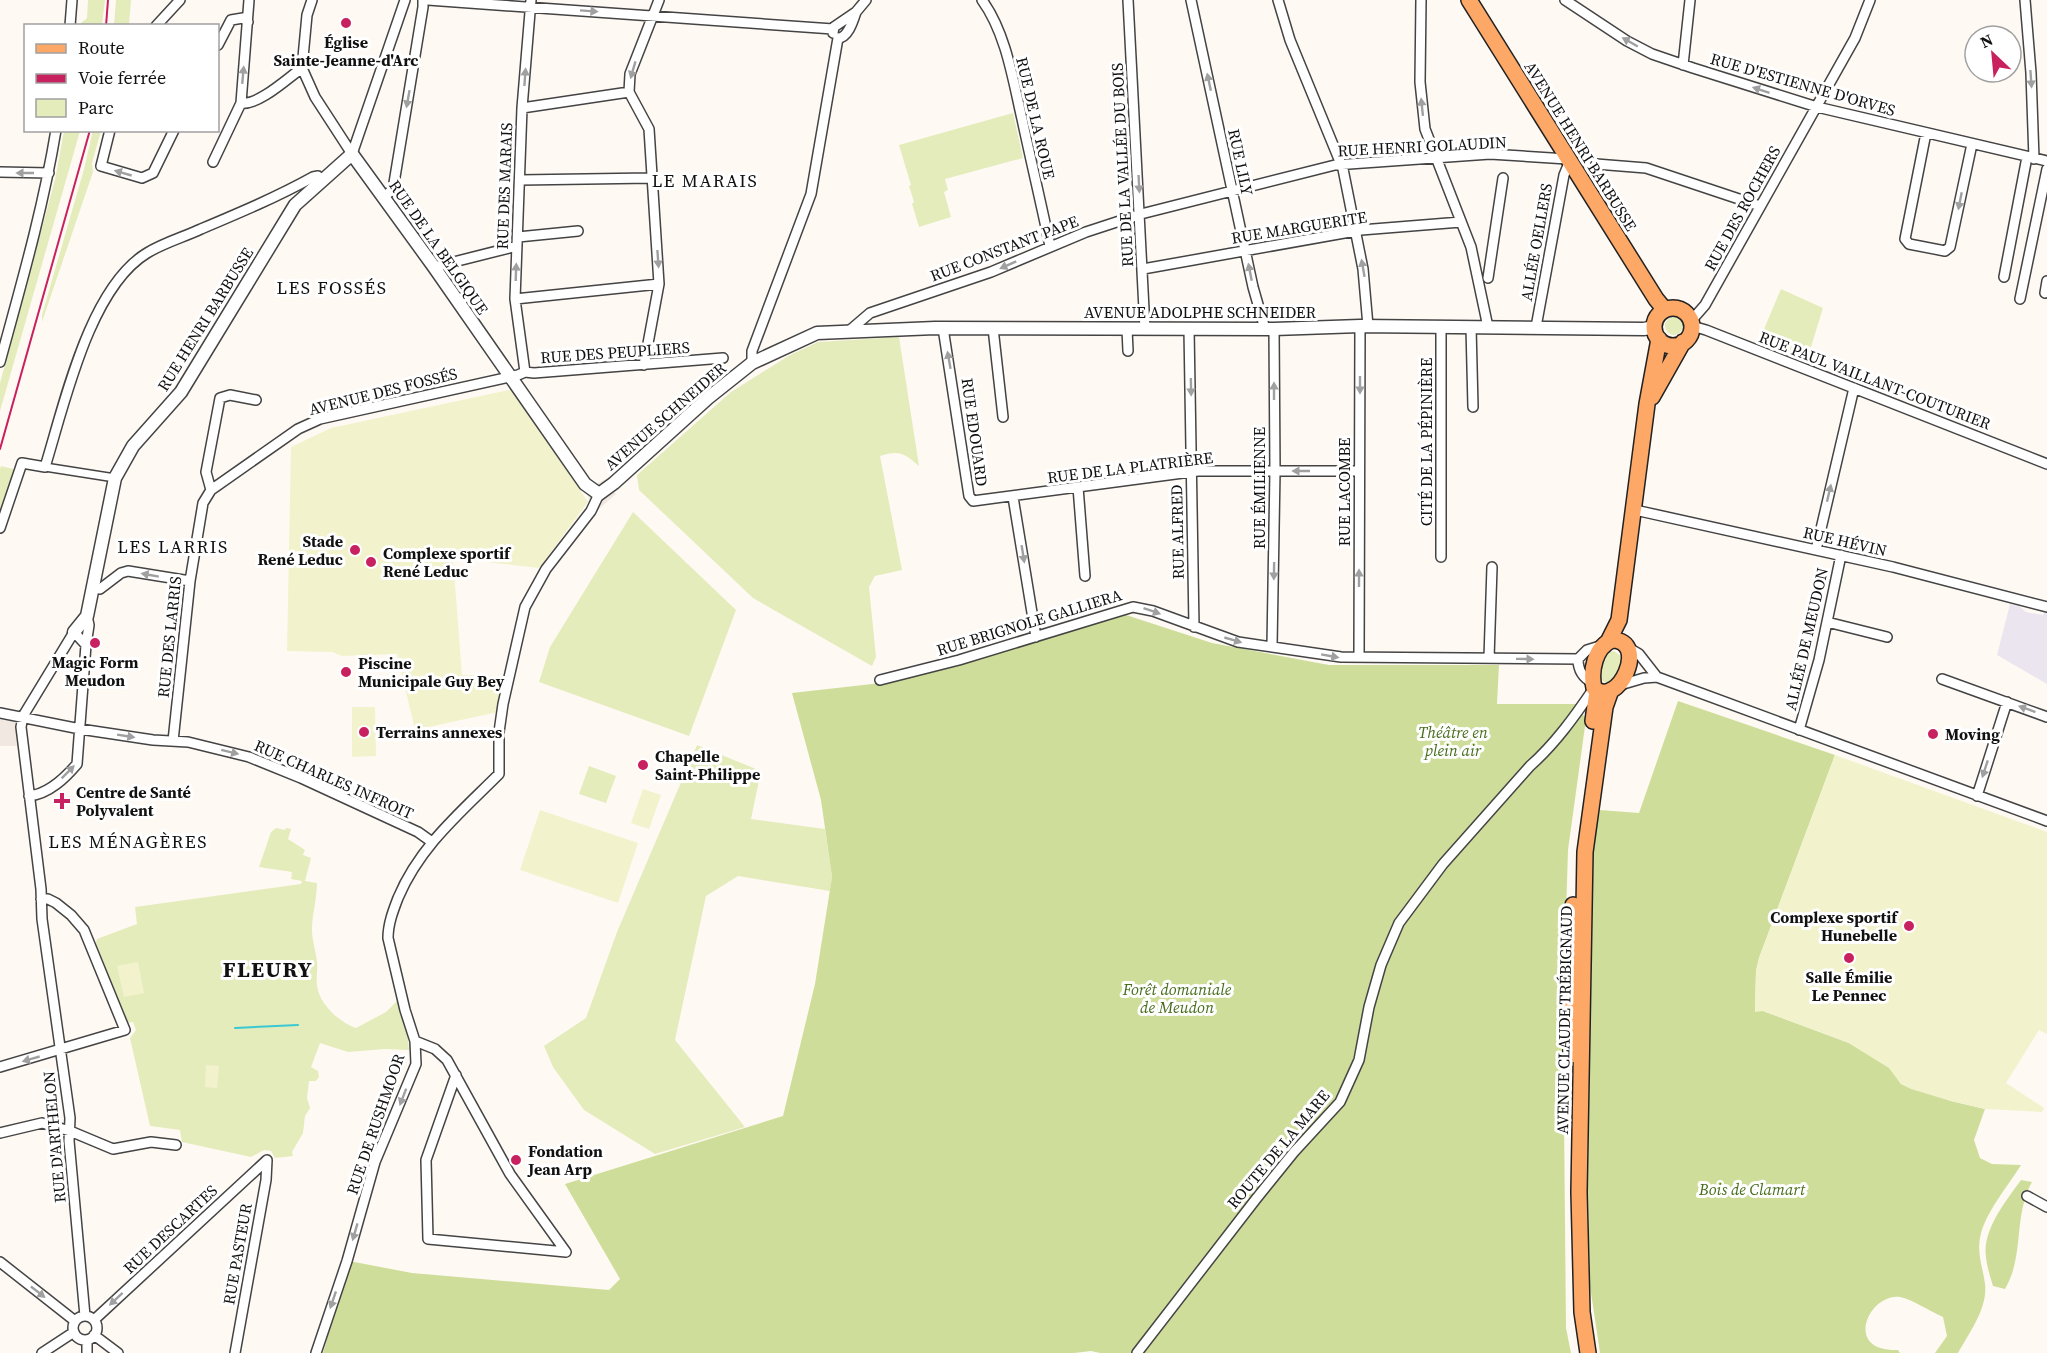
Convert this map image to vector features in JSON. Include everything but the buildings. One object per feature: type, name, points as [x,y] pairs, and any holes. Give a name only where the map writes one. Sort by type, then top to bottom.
[{"type":"main road","name":"AVENUE HENRI BARBUSSE","points":[[1468,0],[1568,161],[1665,310]]},
{"type":"main road","points":[[1619,620],[1630,664],[1626,675],[1603,688],[1594,664],[1619,620],[1635,510],[1647,404],[1657,333],[1657,317],[1665,310],[1680,309],[1688,316],[1691,323],[1689,336],[1683,342],[1647,404]]},
{"type":"main road","points":[[1657,333],[1671,345],[1683,342]]},
{"type":"main road","points":[[1605,643],[1617,640],[1626,645]]},
{"type":"main road","name":"AVENUE CLAUDE TRÉBIGNAUD","points":[[1579,1353],[1573,1319],[1570,1264],[1574,851],[1603,688]]},
{"type":"main road","name":"AVENUE CLAUDE TRÉBIGNAUD","points":[[1588,1353],[1582,1312],[1579,1192],[1585,852],[1605,707],[1603,688]]},
{"type":"street","points":[[70,24],[72,0]]},
{"type":"street","points":[[158,24],[180,0]]},
{"type":"street","points":[[213,162],[241,103],[249,0]]},
{"type":"street","name":"RUE DE LA BELGIQUE","points":[[312,0],[307,15],[303,68],[315,97],[352,154],[434,267],[585,484],[599,494]]},
{"type":"street","points":[[352,154],[405,1],[421,0],[393,189],[384,197]]},
{"type":"street","points":[[428,0],[530,3],[654,16],[840,28]]},
{"type":"street","points":[[644,365],[659,284],[649,129],[629,92],[630,74],[659,0]]},
{"type":"street","points":[[752,363],[752,351],[811,194],[838,39],[834,35],[866,0]]},
{"type":"street","name":"RUE DE LA ROUE","points":[[982,0],[989,9],[1000,36],[1013,80],[1050,246]]},
{"type":"street","name":"RUE DE LA VALLÉE DU BOIS","points":[[1128,0],[1141,214],[1145,329]]},
{"type":"street","name":"RUE LILY","points":[[1191,0],[1253,287],[1270,329]]},
{"type":"street","name":"RUE LACOMBE","points":[[1278,0],[1290,40],[1341,164],[1363,269],[1364,326],[1359,471],[1359,657]]},
{"type":"street","points":[[1420,0],[1420,82],[1425,129],[1473,255],[1488,327]]},
{"type":"street","name":"RUE D'ESTIENNE D'ORVES","points":[[1565,0],[1627,41],[1652,54],[1683,65],[1817,107],[2047,161]]},
{"type":"street","points":[[1683,65],[1690,0]]},
{"type":"street","name":"RUE DES ROCHERS","points":[[1691,323],[1705,305],[1855,39],[1870,0]]},
{"type":"street","points":[[2004,277],[2031,158],[2031,84],[2025,0]]},
{"type":"street","name":"RUE DES MARAIS","points":[[525,372],[515,299],[522,108],[530,3]]},
{"type":"street","points":[[219,43],[231,20],[243,18],[248,22]]},
{"type":"street","points":[[241,103],[245,104],[259,99],[303,68]]},
{"type":"street","points":[[522,108],[629,92]]},
{"type":"street","points":[[0,362],[49,173],[56,132]]},
{"type":"street","points":[[110,132],[101,166],[142,178],[153,173],[173,132]]},
{"type":"street","points":[[1926,133],[1905,239],[1909,244],[1945,251],[1950,247],[1972,144]]},
{"type":"street","name":"RUE HENRI BARBUSSE","points":[[29,796],[46,792],[68,775],[77,764],[89,626],[87,616],[116,478],[133,446],[181,392],[295,205],[352,154]]},
{"type":"street","name":"RUE HENRI GOLAUDIN","points":[[1141,214],[1341,164],[1490,154],[1568,161]]},
{"type":"street","name":"ALLÉE OELLERS","points":[[1536,327],[1568,161]]},
{"type":"street","points":[[1596,164],[1646,168],[1760,206]]},
{"type":"street","points":[[2020,299],[2047,169]]},
{"type":"street","points":[[0,172],[49,173]]},
{"type":"street","points":[[45,467],[77,363],[113,285],[127,269],[147,253],[274,198],[313,177],[318,176],[322,181]]},
{"type":"street","points":[[520,180],[651,178]]},
{"type":"street","points":[[1488,278],[1503,178]]},
{"type":"street","name":"RUE CONSTANT PAPE","points":[[849,331],[870,313],[975,278],[1050,246],[1141,214]]},
{"type":"street","name":"RUE MARGUERITE","points":[[1143,269],[1355,231],[1461,222]]},
{"type":"street","points":[[434,267],[517,241],[578,231]]},
{"type":"street","points":[[2044,292],[2047,280]]},
{"type":"street","points":[[515,299],[659,284]]},
{"type":"street","name":"RUE PAUL VAILLANT-COUTURIER","points":[[1691,323],[2047,464]]},
{"type":"street","name":"AVENUE ADOLPHE SCHNEIDER","points":[[752,363],[817,333],[849,331],[943,328],[1270,329],[1364,326],[1644,329],[1657,333]]},
{"type":"street","name":"CITÉ DE LA PÉPINIÈRE","points":[[1440,557],[1441,327]]},
{"type":"street","points":[[1471,327],[1473,407]]},
{"type":"street","name":"RUE EDOUARD","points":[[943,328],[970,500],[1013,497],[1036,637]]},
{"type":"street","points":[[993,328],[1003,417]]},
{"type":"street","name":"RUE ALFRED","points":[[1190,328],[1194,627]]},
{"type":"street","points":[[1127,329],[1128,351]]},
{"type":"street","name":"RUE ÉMILIENNE","points":[[1270,329],[1275,471],[1272,646]]},
{"type":"street","name":"RUE DES PEUPLIERS","points":[[510,376],[525,372],[723,358]]},
{"type":"street","name":"AVENUE SCHNEIDER","points":[[599,494],[708,398],[752,363]]},
{"type":"street","name":"AVENUE DES FOSSÉS","points":[[211,490],[298,429],[320,419],[510,376]]},
{"type":"street","points":[[1816,550],[1854,388]]},
{"type":"street","name":"RUE DES LARRIS","points":[[172,741],[190,581],[203,503],[211,490],[206,472],[220,398],[230,394],[256,400]]},
{"type":"street","points":[[0,528],[22,463],[116,478]]},
{"type":"street","name":"RUE DE LA PLATRIÈRE","points":[[1013,497],[1192,472],[1359,471]]},
{"type":"street","points":[[1078,488],[1085,576]]},
{"type":"street","name":"RUE DE RUSHMOOR","points":[[316,1353],[347,1261],[375,1162],[416,1064],[415,1041],[388,938],[388,928],[404,885],[432,842],[499,774],[499,732],[525,607],[546,569],[591,511],[599,494]]},
{"type":"street","name":"RUE HÉVIN","points":[[1635,510],[1928,575],[2047,607]]},
{"type":"street","name":"ALLÉE DE MEUDON","points":[[1799,730],[1819,660],[1841,555]]},
{"type":"street","points":[[1489,658],[1492,567]]},
{"type":"street","points":[[93,588],[100,589],[121,573],[128,571],[190,581]]},
{"type":"street","name":"RUE BRIGNOLE GALLIERA","points":[[880,680],[959,660],[1133,607],[1153,611],[1238,642],[1341,657],[1578,659]]},
{"type":"street","name":"RUE HENRI BARBUSSE","points":[[74,632],[87,616]]},
{"type":"street","points":[[1827,621],[1887,637]]},
{"type":"street","points":[[0,1067],[125,1029],[84,930],[56,903],[48,899],[41,899],[21,727],[23,716],[74,632],[86,645]]},
{"type":"street","points":[[1605,643],[1587,650],[1578,659],[1578,666],[1585,678],[1603,688],[1657,677],[2047,823]]},
{"type":"street","points":[[1626,645],[1639,654],[1657,677]]},
{"type":"street","points":[[1942,679],[2047,717]]},
{"type":"street","name":"ROUTE DE LA MARE","points":[[1137,1353],[1294,1152],[1340,1102],[1359,1060],[1369,1007],[1381,965],[1399,923],[1443,864],[1542,755],[1578,711],[1603,688]]},
{"type":"street","points":[[1977,796],[2007,702]]},
{"type":"street","name":"RUE CHARLES INFROIT","points":[[0,713],[80,729],[201,745],[249,757],[301,778],[418,832],[432,842]]},
{"type":"street","name":"RUE D'ARTHELON","points":[[41,899],[70,1118],[89,1318]]},
{"type":"street","points":[[415,1041],[435,1049],[447,1060],[456,1076],[510,1174],[566,1252],[428,1239],[426,1160],[456,1076]]},
{"type":"street","points":[[0,1133],[42,1123],[70,1131],[113,1149],[151,1142],[176,1145]]},
{"type":"street","name":"RUE DESCARTES","points":[[89,1318],[267,1160]]},
{"type":"street","name":"RUE PASTEUR","points":[[235,1353],[266,1180],[267,1160]]},
{"type":"street","points":[[2027,1196],[2047,1207]]},
{"type":"street","points":[[0,1262],[75,1321]]},
{"type":"street","points":[[75,1321],[89,1318],[97,1328],[90,1337],[87,1353]]},
{"type":"street","points":[[75,1321],[74,1332],[79,1338],[90,1337],[118,1353]]},
{"type":"street","points":[[42,1353],[74,1332]]},
{"type":"shaded area","points":[[604,480],[616,494],[599,509],[591,503],[585,490]]},
{"type":"shaded area","points":[[2010,604],[2019,606],[2026,612],[2043,615],[2047,613],[2047,684],[1997,655]]},
{"type":"shaded area","points":[[0,718],[15,720],[17,746],[0,746]]},
{"type":"green space","points":[[88,0],[105,0],[102,24],[80,24],[87,18]]},
{"type":"green space","points":[[116,0],[131,0],[129,24],[114,24]]},
{"type":"green space","points":[[1013,113],[1023,158],[945,179],[948,190],[944,192],[951,217],[919,227],[912,204],[914,202],[909,186],[911,185],[899,145]]},
{"type":"green space","points":[[64,132],[80,132],[0,411],[0,383],[55,180]]},
{"type":"green space","points":[[93,132],[101,132],[92,163],[93,172],[42,322],[42,315]]},
{"type":"green space","points":[[1781,289],[1823,308],[1807,360],[1759,341]]},
{"type":"green space","points":[[1670,317],[1678,317],[1683,322],[1681,333],[1670,335],[1665,330],[1665,322]]},
{"type":"green space","points":[[899,337],[919,466],[901,454],[892,453],[880,456],[902,570],[875,576],[869,587],[876,657],[872,666],[753,598],[639,490],[637,475],[731,392],[790,355],[818,342]]},
{"type":"green space","name":"Complexe sportif René Leduc","points":[[513,389],[588,502],[539,568],[453,558],[462,675],[504,676],[498,712],[415,730],[397,654],[342,656],[332,652],[287,651],[291,447],[331,428]]},
{"type":"green space","points":[[1,466],[17,470],[0,520],[0,469]]},
{"type":"green space","points":[[633,512],[736,610],[689,736],[539,682],[550,647]]},
{"type":"green space","name":"Forêt domaniale de Meudon","points":[[1120,613],[1212,643],[1329,665],[1499,665],[1497,704],[1576,704],[1586,719],[1568,850],[1563,1011],[1566,1328],[1571,1353],[1100,1353],[1091,1351],[1074,1353],[323,1353],[349,1261],[412,1273],[609,1290],[620,1279],[565,1184],[783,1116],[815,984],[832,877],[821,800],[792,693],[881,683],[994,655]]},
{"type":"green space","points":[[1614,651],[1622,657],[1619,675],[1608,684],[1599,679],[1600,663],[1608,652]]},
{"type":"green space","name":"Bois de Clamart","points":[[1678,701],[1835,755],[1759,958],[1756,971],[1755,1011],[1763,1011],[1849,1043],[1890,1068],[1901,1084],[1951,1101],[1985,1109],[1974,1140],[1980,1158],[1992,1164],[2021,1165],[1991,1210],[1982,1229],[1979,1250],[1985,1284],[1984,1302],[1977,1320],[1958,1353],[1935,1353],[1947,1336],[1943,1317],[1900,1297],[1889,1298],[1879,1304],[1866,1323],[1866,1333],[1870,1342],[1881,1348],[1898,1350],[1900,1353],[1600,1353],[1590,1286],[1588,1189],[1592,851],[1600,810],[1639,813]]},
{"type":"green space","name":"Terrains annexes","points":[[352,707],[375,707],[376,756],[352,757]]},
{"type":"green space","points":[[697,745],[761,771],[751,819],[825,829],[832,877],[830,891],[738,876],[706,896],[675,1040],[745,1127],[655,1154],[584,1110],[553,1067],[544,1046],[586,1018],[617,932]]},
{"type":"green space","name":"Complexe sportif Hunebelle","points":[[1835,755],[2047,832],[2047,1034],[2039,1030],[2006,1083],[2044,1108],[2042,1112],[1985,1109],[1911,1089],[1901,1084],[1889,1068],[1849,1043],[1763,1011],[1755,1012],[1756,971],[1759,958]]},
{"type":"green space","points":[[589,766],[616,776],[606,803],[579,794]]},
{"type":"green space","points":[[643,789],[661,795],[649,829],[631,823]]},
{"type":"green space","points":[[540,810],[638,843],[618,903],[520,870]]},
{"type":"green space","points":[[276,828],[291,829],[288,839],[305,850],[303,855],[311,858],[305,881],[317,883],[312,930],[317,965],[317,985],[322,999],[337,1017],[356,1028],[386,1012],[397,1001],[407,1030],[409,1050],[348,1052],[320,1043],[311,1067],[318,1071],[319,1077],[316,1081],[309,1081],[307,1098],[310,1108],[305,1116],[303,1133],[292,1152],[293,1156],[275,1158],[271,1151],[264,1150],[251,1157],[182,1142],[180,1130],[150,1126],[130,1038],[136,1030],[133,1022],[127,1023],[96,943],[97,939],[137,924],[135,907],[301,884],[302,881],[291,879],[292,872],[259,867],[271,832]]},
{"type":"green space","points":[[138,962],[144,993],[124,997],[117,966]]},
{"type":"green space","points":[[206,1065],[219,1066],[217,1088],[205,1087]]},
{"type":"green space","points":[[2021,1180],[2032,1182],[2023,1208],[2015,1263],[2005,1289],[1993,1286],[1987,1264],[1986,1247],[1996,1216]]},
{"type":"waterway","points":[[235,1028],[298,1025]]},
{"type":"railway","points":[[106,24],[108,0]]},
{"type":"railway","points":[[0,449],[89,132]]},
{"type":"place","name":"Église Sainte-Jeanne-d'Arc","points":[[346,23]]},
{"type":"place","name":"Stade René Leduc","points":[[355,550]]},
{"type":"place","name":"Complexe sportif René Leduc","points":[[371,562]]},
{"type":"place","name":"Magic Form Meudon","points":[[95,643]]},
{"type":"place","name":"Piscine Municipale Guy Bey","points":[[346,672]]},
{"type":"place","name":"Terrains annexes","points":[[364,732]]},
{"type":"place","name":"Moving","points":[[1933,734]]},
{"type":"place","name":"Chapelle Saint-Philippe","points":[[643,765]]},
{"type":"place","name":"Centre de Santé Polyvalent","points":[[62,801]]},
{"type":"place","name":"Complexe sportif Hunebelle","points":[[1909,926]]},
{"type":"place","name":"Salle Émilie Le Pennec","points":[[1849,958]]},
{"type":"place","name":"Fondation Jean Arp","points":[[516,1160]]},
{"type":"district","name":"LE MARAIS","points":[[705,181]]},
{"type":"district","name":"LES FOSSÉS","points":[[332,288]]},
{"type":"district","name":"LES LARRIS","points":[[173,547]]},
{"type":"district","name":"LES MÉNAGÈRES","points":[[128,842]]},
{"type":"district","name":"FLEURY","points":[[268,969]]},
{"type":"park label","name":"Théâtre en plein air","points":[[1453,741]]}]
